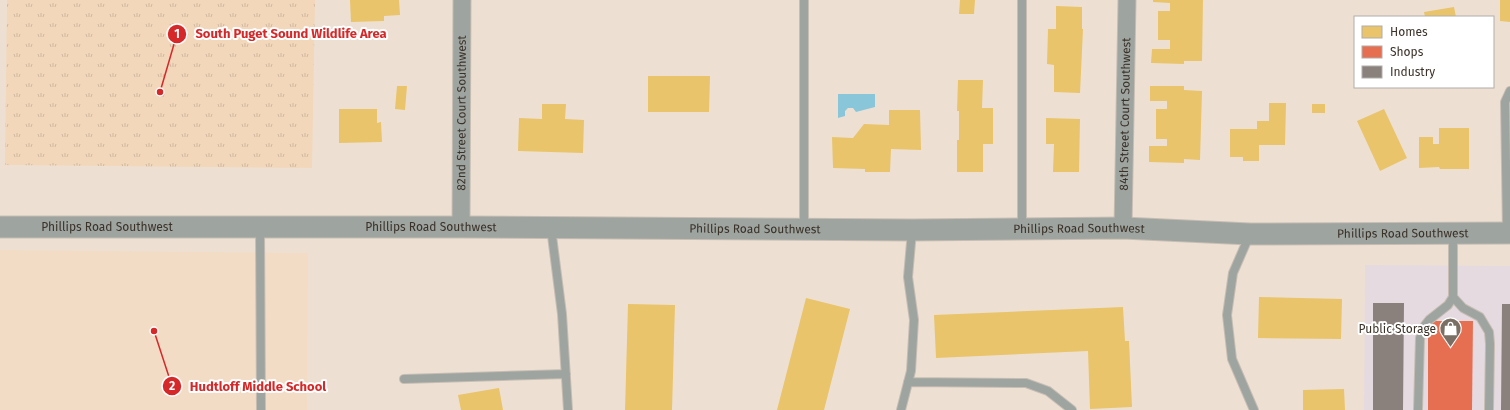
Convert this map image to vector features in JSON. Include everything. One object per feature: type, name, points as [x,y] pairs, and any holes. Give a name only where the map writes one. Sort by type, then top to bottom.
[{"type":"street","name":"82nd Street Court Southwest","points":[[461,227],[462,0]]},
{"type":"street","name":"84th Street Court Southwest","points":[[1123,228],[1127,0]]},
{"type":"street","name":"Phillips Road Southwest","points":[[0,227],[461,227],[804,230],[1022,230],[1123,228],[1250,234],[1508,233]]},
{"type":"lane","points":[[804,0],[804,230]]},
{"type":"lane","points":[[1022,0],[1022,230]]},
{"type":"lane","points":[[1508,233],[1505,102],[1510,91]]},
{"type":"lane","points":[[260,227],[261,410]]},
{"type":"lane","points":[[550,228],[562,314],[568,410]]},
{"type":"lane","points":[[901,410],[911,371],[914,320],[908,277],[912,230]]},
{"type":"lane","points":[[1418,410],[1420,338],[1425,325],[1429,320],[1448,304],[1453,297],[1454,233]]},
{"type":"lane","points":[[1250,234],[1233,273],[1227,315],[1232,359],[1254,410]]},
{"type":"lane","points":[[1453,297],[1462,308],[1480,317],[1489,332],[1489,410]]},
{"type":"lane","points":[[404,379],[566,374]]},
{"type":"lane","points":[[908,382],[1026,383],[1048,392],[1072,410]]},
{"type":"shaded area","points":[[0,250],[308,253],[307,410],[0,410]]},
{"type":"shaded area","points":[[1365,265],[1510,266],[1510,410],[1364,410]]},
{"type":"green space","points":[[7,0],[315,0],[312,168],[5,165]]},
{"type":"water","points":[[838,94],[875,94],[875,107],[856,112],[853,108],[848,108],[845,111],[845,116],[838,118]]},
{"type":"building: Homes","points":[[350,0],[399,0],[400,15],[384,16],[384,21],[351,22]]},
{"type":"building: Homes","points":[[960,0],[975,0],[974,14],[959,14]]},
{"type":"building: Homes","points":[[1153,0],[1203,0],[1202,61],[1184,61],[1184,64],[1151,63],[1152,49],[1170,49],[1170,40],[1158,40],[1158,11],[1170,11],[1170,3],[1153,2]]},
{"type":"building: Homes","points":[[1500,0],[1510,0],[1510,22],[1500,21]]},
{"type":"building: Homes","points":[[1056,6],[1082,7],[1083,29],[1080,93],[1054,92],[1054,65],[1047,64],[1048,29],[1056,29]]},
{"type":"building: Homes","points":[[1454,7],[1456,16],[1425,16],[1424,12]]},
{"type":"building: Homes","points":[[648,76],[710,76],[709,112],[648,112]]},
{"type":"building: Homes","points":[[958,80],[983,80],[982,108],[993,108],[993,144],[983,144],[983,172],[957,172],[957,140],[959,140],[959,111],[957,111]]},
{"type":"building: Homes","points":[[397,86],[407,86],[405,110],[395,109]]},
{"type":"building: Homes","points":[[1150,86],[1184,86],[1184,90],[1202,91],[1200,160],[1184,159],[1184,163],[1149,162],[1149,146],[1167,146],[1167,139],[1156,139],[1156,109],[1167,109],[1167,101],[1150,101]]},
{"type":"building: Homes","points":[[1269,103],[1286,103],[1285,145],[1259,145],[1259,161],[1243,161],[1243,157],[1230,157],[1230,129],[1257,129],[1257,121],[1269,121]]},
{"type":"building: Homes","points":[[542,104],[566,104],[565,119],[584,120],[583,153],[518,151],[519,118],[542,119]]},
{"type":"building: Homes","points":[[1312,104],[1325,104],[1325,113],[1312,113]]},
{"type":"building: Homes","points":[[339,109],[377,109],[377,123],[381,122],[382,142],[339,143]]},
{"type":"building: Homes","points":[[1384,109],[1407,158],[1380,171],[1357,121]]},
{"type":"building: Homes","points":[[889,110],[920,110],[921,150],[891,149],[890,172],[865,172],[865,169],[833,168],[832,137],[853,138],[864,124],[889,125]]},
{"type":"building: Homes","points":[[1046,118],[1080,119],[1079,172],[1053,172],[1054,144],[1046,144]]},
{"type":"building: Homes","points":[[1439,128],[1469,128],[1469,169],[1440,169],[1439,167],[1419,168],[1419,137],[1433,137],[1433,144],[1439,144]]},
{"type":"building: Homes","points":[[1259,297],[1342,299],[1341,339],[1258,338]]},
{"type":"building: Homes","points":[[806,298],[850,309],[824,410],[777,410]]},
{"type":"building: Homes","points":[[628,304],[675,305],[672,410],[625,410]]},
{"type":"building: Homes","points":[[1123,307],[1125,341],[1129,341],[1132,407],[1090,409],[1088,351],[936,358],[934,315]]},
{"type":"building: Homes","points":[[499,388],[503,410],[461,410],[458,395]]},
{"type":"building: Homes","points":[[1344,389],[1345,410],[1303,410],[1303,390]]},
{"type":"building: Shops","points":[[1428,321],[1473,321],[1472,410],[1428,410]]},
{"type":"building: Industry","points":[[1373,303],[1404,303],[1403,410],[1373,410]]},
{"type":"building: Industry","points":[[1502,304],[1510,304],[1510,410],[1501,410]]},
{"type":"place","name":"South Puget Sound Wildlife Area","points":[[160,92]]},
{"type":"place","name":"Hudtloff Middle School","points":[[154,331]]},
{"type":"place","name":"Public Storage","points":[[1451,348]]}]
